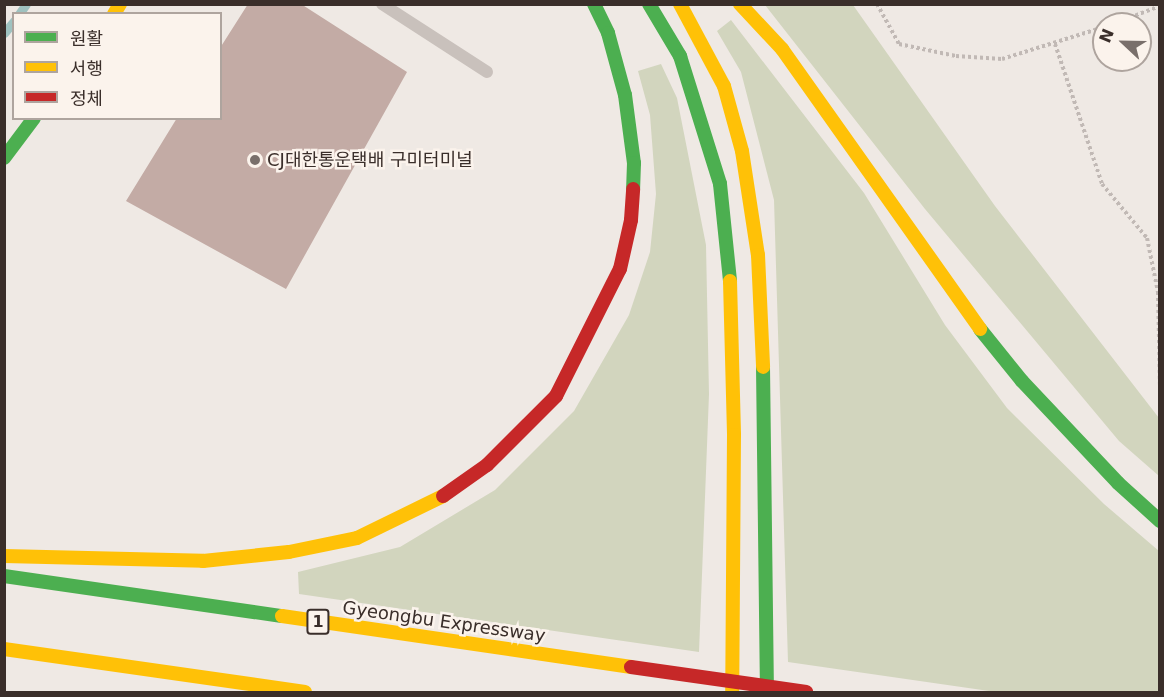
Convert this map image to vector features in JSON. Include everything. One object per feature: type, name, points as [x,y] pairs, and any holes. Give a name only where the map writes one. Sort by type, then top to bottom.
[{"type":"main road","points":[[4,556],[236,560],[357,538],[447,495],[504,450],[556,396],[578,357],[620,269],[631,220],[634,163],[625,94],[608,33],[594,4]]},
{"type":"main road","points":[[649,4],[680,56],[720,184],[730,269],[734,435],[732,693]]},
{"type":"main road","points":[[680,4],[724,86],[742,150],[758,255],[763,376],[767,693]]},
{"type":"main road","points":[[740,4],[782,49],[976,324],[1022,381],[1118,483],[1160,521]]},
{"type":"main road","points":[[4,158],[32,120]]},
{"type":"main road","name":"Gyeongbu Expressway","points":[[4,576],[806,693]]},
{"type":"main road","points":[[4,649],[305,693]]},
{"type":"lane","points":[[382,4],[487,72]]},
{"type":"path","points":[[877,4],[899,44],[956,56],[1002,59],[1092,31]]},
{"type":"path","points":[[1144,12],[1160,6]]},
{"type":"path","points":[[1055,44],[1102,184],[1147,238],[1158,292],[1160,385]]},
{"type":"green space","points":[[765,5],[853,5],[995,206],[1159,418],[1159,476],[1119,441],[925,209]]},
{"type":"green space","points":[[731,20],[864,193],[945,325],[1007,408],[1104,504],[1159,551],[1159,692],[996,692],[788,662],[774,200],[741,72],[717,31]]},
{"type":"green space","points":[[661,64],[677,98],[706,245],[709,394],[699,652],[299,594],[298,572],[400,547],[495,490],[574,411],[629,315],[650,252],[656,194],[650,115],[638,71]]},
{"type":"building","name":"CJ대한통운택배 구미터미널","points":[[248,4],[301,4],[407,72],[286,289],[126,201],[176,120],[222,120],[222,45]]},
{"type":"waterway","points":[[20,12],[26,4]]},
{"type":"waterway","points":[[4,33],[12,23]]},
{"type":"traffic: fast","points":[[594,4],[608,33],[625,95],[634,163],[633,189]]},
{"type":"traffic: fast","points":[[649,4],[680,56],[720,184],[730,281]]},
{"type":"traffic: fast","points":[[4,158],[32,120]]},
{"type":"traffic: fast","points":[[980,329],[1022,381],[1118,483],[1160,521]]},
{"type":"traffic: fast","points":[[763,367],[767,692]]},
{"type":"traffic: fast","points":[[4,576],[282,616]]},
{"type":"traffic: slow","points":[[115,12],[120,4]]},
{"type":"traffic: slow","points":[[680,4],[724,86],[742,151],[758,255],[763,367]]},
{"type":"traffic: slow","points":[[740,4],[782,49],[980,329]]},
{"type":"traffic: slow","points":[[730,281],[734,435],[732,692]]},
{"type":"traffic: slow","points":[[4,556],[203,561],[289,552],[357,538],[443,496]]},
{"type":"traffic: slow","points":[[282,616],[631,667]]},
{"type":"traffic: slow","points":[[4,649],[305,692]]},
{"type":"traffic: jam","points":[[443,496],[487,465],[556,396],[620,269],[631,220],[633,189]]},
{"type":"traffic: jam","points":[[631,667],[806,692]]},
{"type":"place","name":"CJ대한통운택배 구미터미널","points":[[255,160]]}]
